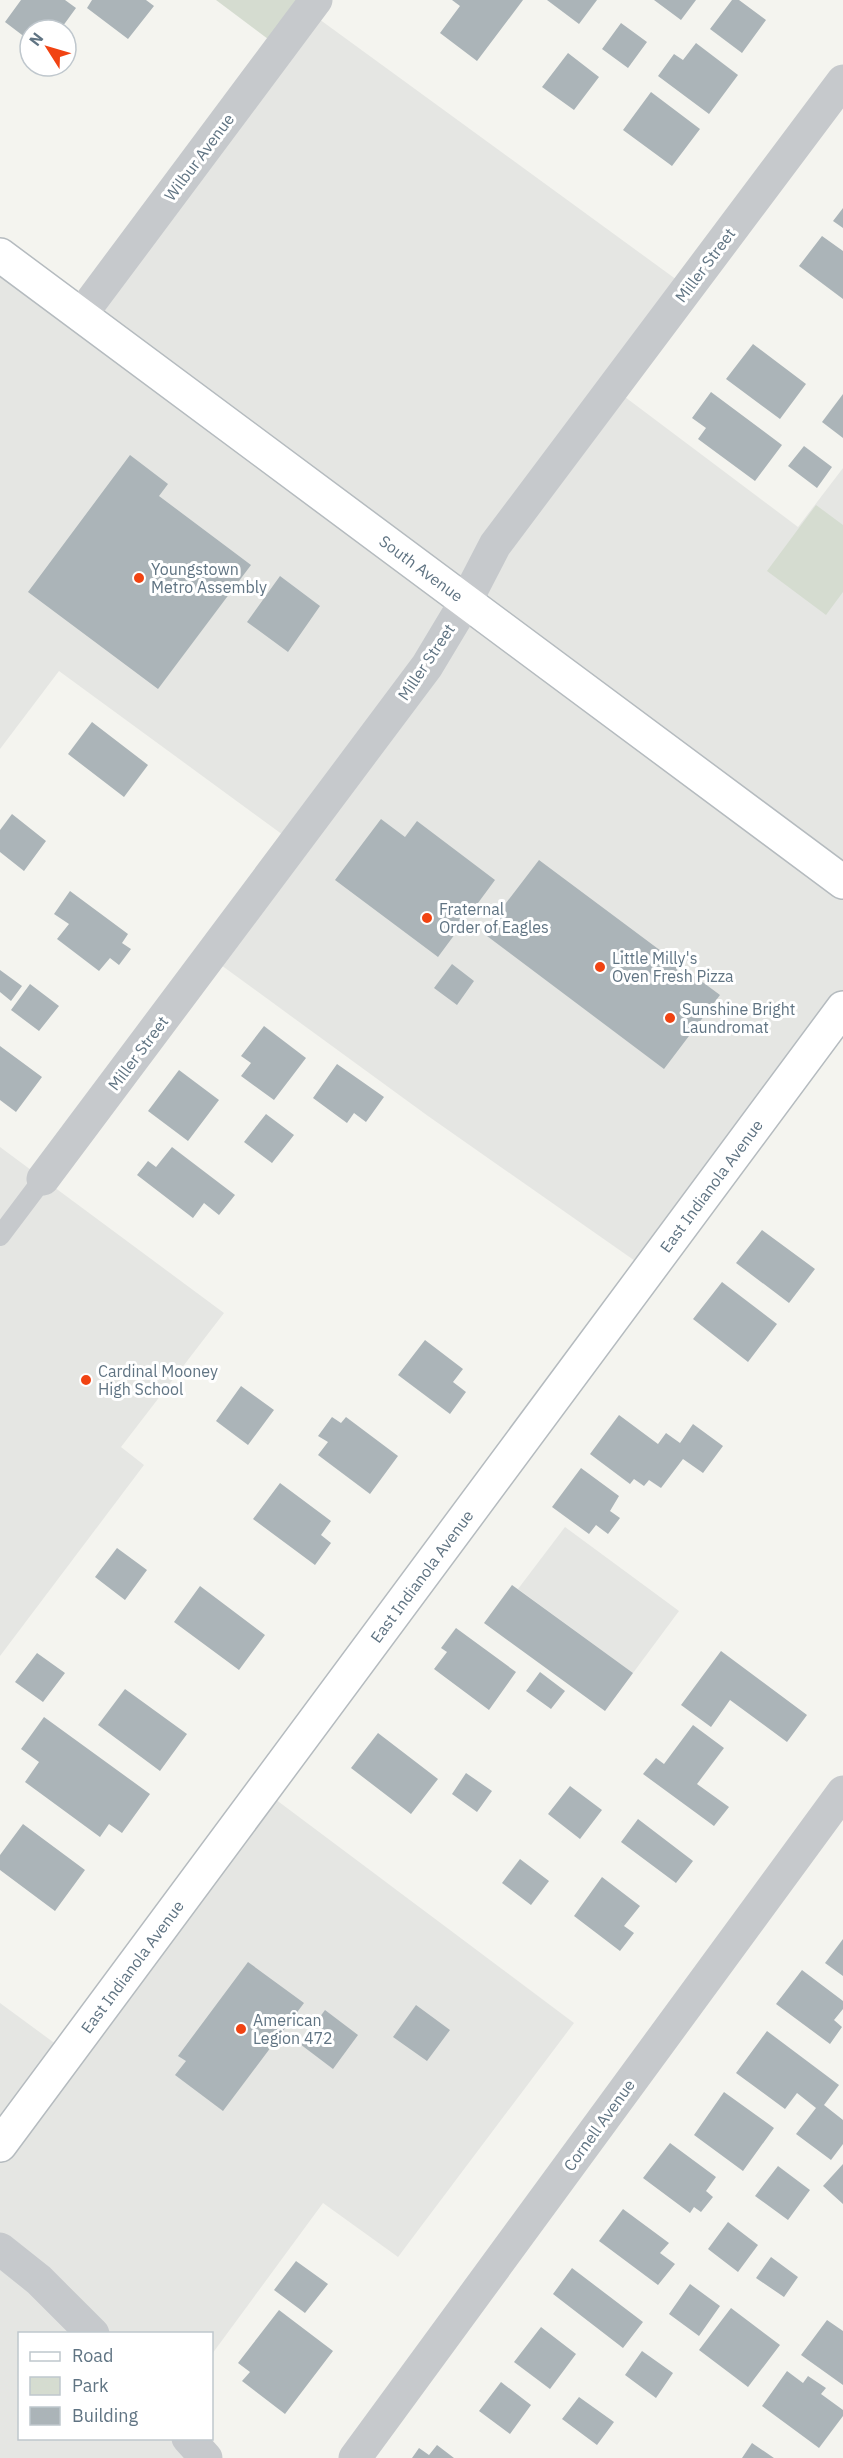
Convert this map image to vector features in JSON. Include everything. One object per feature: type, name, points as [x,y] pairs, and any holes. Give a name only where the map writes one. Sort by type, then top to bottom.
[{"type":"street","name":"Wilbur Avenue","points":[[81,315],[316,0]]},
{"type":"street","name":"Miller Street","points":[[43,1179],[426,666],[495,545],[843,81]]},
{"type":"street","name":"South Avenue","points":[[0,255],[843,882]]},
{"type":"street","name":"East Indianola Avenue","points":[[0,2145],[843,1008]]},
{"type":"street","name":"Cornell Avenue","points":[[355,2458],[843,1792]]},
{"type":"street","points":[[0,2249],[39,2280],[91,2332]]},
{"type":"street","points":[[189,2440],[206,2458]]},
{"type":"lane","points":[[0,1236],[43,1179]]},
{"type":"shaded area","points":[[308,11],[688,288],[613,388],[798,527],[843,468],[843,1008],[648,1270],[428,1116],[210,957],[294,843],[59,671],[0,749],[0,255],[80,314]]},
{"type":"shaded area","name":"Cardinal Mooney High School","points":[[0,1147],[224,1313],[121,1447],[144,1465],[0,1656]]},
{"type":"shaded area","points":[[565,1527],[679,1611],[633,1673],[518,1589]]},
{"type":"shaded area","points":[[263,1790],[574,2023],[398,2257],[323,2203],[213,2353],[213,2332],[18,2332],[18,2440],[189,2440],[206,2458],[0,2458],[0,2003],[68,2053]]},
{"type":"green space","points":[[216,0],[316,0],[280,48]]},
{"type":"green space","points":[[816,505],[843,525],[843,592],[826,615],[767,571]]},
{"type":"building","points":[[21,0],[65,0],[76,8],[69,18],[18,18],[18,32],[5,22]]},
{"type":"building","points":[[92,0],[146,0],[154,6],[128,39],[87,8]]},
{"type":"building","points":[[452,0],[523,0],[477,61],[440,33],[460,6]]},
{"type":"building","points":[[547,0],[597,0],[579,24]]},
{"type":"building","points":[[654,0],[696,0],[681,20]]},
{"type":"building","points":[[732,0],[739,0],[766,20],[742,53],[710,29]]},
{"type":"building","points":[[621,23],[647,42],[628,68],[602,49]]},
{"type":"building","points":[[696,43],[738,75],[709,114],[658,76],[674,54],[683,60]]},
{"type":"building","points":[[568,53],[599,77],[574,110],[542,87]]},
{"type":"building","points":[[651,92],[700,129],[672,166],[623,130]]},
{"type":"building","points":[[843,208],[843,228],[833,221]]},
{"type":"building","points":[[822,236],[843,251],[843,299],[799,266]]},
{"type":"building","points":[[753,344],[806,384],[780,419],[726,379]]},
{"type":"building","points":[[711,392],[782,445],[755,481],[698,439],[706,428],[692,418]]},
{"type":"building","points":[[843,394],[843,438],[822,422]]},
{"type":"building","points":[[804,446],[832,467],[817,488],[788,466]]},
{"type":"building","name":"Youngstown Metro Assembly","points":[[130,455],[168,484],[159,496],[251,565],[158,689],[28,592]]},
{"type":"building","points":[[280,576],[320,606],[288,652],[247,622]]},
{"type":"building","points":[[92,722],[148,765],[124,797],[68,754]]},
{"type":"building","points":[[12,814],[46,841],[24,871],[0,852],[0,830]]},
{"type":"building","name":"Fraternal Order of Eagles","points":[[381,819],[405,837],[417,821],[495,880],[438,957],[335,880]]},
{"type":"building","points":[[539,860],[720,995],[664,1069],[483,933]]},
{"type":"building","points":[[70,891],[128,934],[122,943],[131,949],[119,965],[110,958],[99,971],[57,939],[69,924],[54,914]]},
{"type":"building","points":[[452,964],[474,981],[457,1005],[434,988]]},
{"type":"building","points":[[0,970],[22,986],[11,1001],[0,992]]},
{"type":"building","points":[[30,984],[59,1006],[39,1031],[11,1010]]},
{"type":"building","points":[[264,1026],[306,1058],[274,1100],[241,1076],[251,1063],[241,1056]]},
{"type":"building","points":[[0,1046],[42,1077],[16,1112],[0,1100]]},
{"type":"building","points":[[337,1064],[384,1097],[366,1122],[354,1113],[347,1123],[313,1098]]},
{"type":"building","points":[[179,1070],[219,1100],[188,1141],[148,1111]]},
{"type":"building","points":[[266,1114],[294,1135],[272,1163],[244,1142]]},
{"type":"building","points":[[172,1147],[235,1195],[219,1215],[204,1203],[193,1218],[137,1175],[148,1161],[156,1167]]},
{"type":"building","points":[[762,1230],[815,1269],[789,1303],[736,1263]]},
{"type":"building","points":[[722,1282],[777,1324],[748,1362],[693,1319]]},
{"type":"building","points":[[425,1340],[463,1369],[453,1382],[466,1392],[450,1414],[398,1375]]},
{"type":"building","points":[[241,1386],[274,1410],[248,1445],[216,1421]]},
{"type":"building","points":[[619,1415],[658,1444],[666,1433],[680,1443],[693,1424],[723,1446],[703,1473],[683,1459],[661,1488],[649,1480],[644,1486],[634,1479],[630,1484],[590,1454]]},
{"type":"building","points":[[332,1417],[341,1423],[346,1417],[398,1456],[370,1494],[318,1455],[328,1442],[318,1436]]},
{"type":"building","points":[[581,1468],[619,1496],[610,1511],[620,1518],[608,1534],[596,1525],[589,1534],[552,1507]]},
{"type":"building","points":[[280,1483],[331,1521],[321,1535],[331,1543],[315,1565],[253,1519]]},
{"type":"building","points":[[117,1548],[147,1570],[125,1600],[95,1577]]},
{"type":"building","points":[[512,1585],[633,1673],[605,1711],[484,1623]]},
{"type":"building","points":[[200,1586],[265,1635],[239,1670],[174,1622]]},
{"type":"building","points":[[456,1628],[516,1672],[489,1710],[434,1669],[447,1652],[441,1648]]},
{"type":"building","points":[[721,1651],[807,1715],[787,1742],[730,1700],[711,1727],[681,1705]]},
{"type":"building","points":[[37,1653],[65,1673],[43,1702],[15,1682]]},
{"type":"building","points":[[540,1672],[565,1691],[551,1709],[526,1691]]},
{"type":"building","points":[[125,1689],[187,1734],[160,1771],[98,1725]]},
{"type":"building","points":[[44,1717],[150,1794],[122,1833],[109,1824],[100,1837],[25,1782],[39,1762],[21,1749]]},
{"type":"building","points":[[693,1725],[724,1748],[697,1784],[729,1807],[714,1826],[643,1774],[656,1758],[664,1764]]},
{"type":"building","points":[[378,1733],[438,1779],[411,1814],[351,1768]]},
{"type":"building","points":[[466,1773],[492,1791],[477,1812],[452,1794]]},
{"type":"building","points":[[570,1786],[602,1810],[580,1839],[548,1814]]},
{"type":"building","points":[[638,1819],[693,1861],[676,1883],[621,1842]]},
{"type":"building","points":[[23,1824],[85,1870],[55,1911],[0,1870],[0,1855]]},
{"type":"building","points":[[520,1859],[549,1881],[531,1905],[502,1883]]},
{"type":"building","points":[[602,1877],[640,1906],[624,1926],[634,1933],[620,1951],[574,1916]]},
{"type":"building","points":[[843,1939],[843,1976],[825,1963]]},
{"type":"building","name":"American Legion 472","points":[[248,1962],[304,2003],[223,2111],[175,2075],[186,2061],[178,2056]]},
{"type":"building","points":[[802,1970],[843,2001],[843,2009],[834,2020],[842,2027],[830,2044],[776,2004]]},
{"type":"building","points":[[416,2005],[450,2030],[427,2061],[393,2037]]},
{"type":"building","points":[[325,2010],[358,2035],[333,2069],[300,2044]]},
{"type":"building","points":[[767,2031],[839,2085],[824,2105],[843,2120],[843,2144],[831,2160],[796,2134],[816,2108],[797,2093],[785,2109],[736,2073]]},
{"type":"building","points":[[724,2092],[774,2128],[743,2171],[694,2135]]},
{"type":"building","points":[[670,2143],[716,2177],[706,2191],[713,2197],[701,2212],[694,2207],[690,2213],[643,2178]]},
{"type":"building","points":[[843,2164],[843,2204],[823,2186]]},
{"type":"building","points":[[778,2166],[810,2190],[788,2220],[755,2196]]},
{"type":"building","points":[[623,2209],[669,2243],[660,2253],[675,2264],[658,2285],[599,2241]]},
{"type":"building","points":[[728,2222],[758,2245],[738,2272],[708,2249]]},
{"type":"building","points":[[771,2257],[798,2277],[784,2297],[756,2278]]},
{"type":"building","points":[[296,2261],[328,2284],[305,2313],[274,2290]]},
{"type":"building","points":[[572,2268],[643,2322],[623,2348],[553,2294]]},
{"type":"building","points":[[690,2284],[720,2306],[699,2336],[669,2314]]},
{"type":"building","points":[[731,2308],[780,2345],[748,2387],[699,2350]]},
{"type":"building","points":[[279,2310],[333,2351],[285,2414],[242,2381],[250,2372],[238,2363]]},
{"type":"building","points":[[827,2320],[843,2331],[843,2385],[801,2355]]},
{"type":"building","points":[[541,2327],[576,2354],[550,2389],[514,2362]]},
{"type":"building","points":[[642,2351],[673,2373],[656,2398],[625,2375]]},
{"type":"building","points":[[787,2371],[803,2383],[808,2376],[826,2388],[821,2394],[843,2410],[843,2416],[819,2448],[762,2406]]},
{"type":"building","points":[[501,2382],[531,2405],[510,2434],[479,2411]]},
{"type":"building","points":[[579,2397],[614,2422],[597,2445],[562,2419]]},
{"type":"building","points":[[752,2443],[774,2458],[742,2458]]},
{"type":"building","points":[[437,2445],[454,2458],[412,2458],[419,2448],[429,2455]]},
{"type":"place","name":"Youngstown Metro Assembly","points":[[139,578]]},
{"type":"place","name":"Fraternal Order of Eagles","points":[[427,918]]},
{"type":"place","name":"Little Milly's Oven Fresh Pizza","points":[[600,967]]},
{"type":"place","name":"Sunshine Bright Laundromat","points":[[670,1018]]},
{"type":"place","name":"Cardinal Mooney High School","points":[[86,1380]]},
{"type":"place","name":"American Legion 472","points":[[241,2029]]}]
